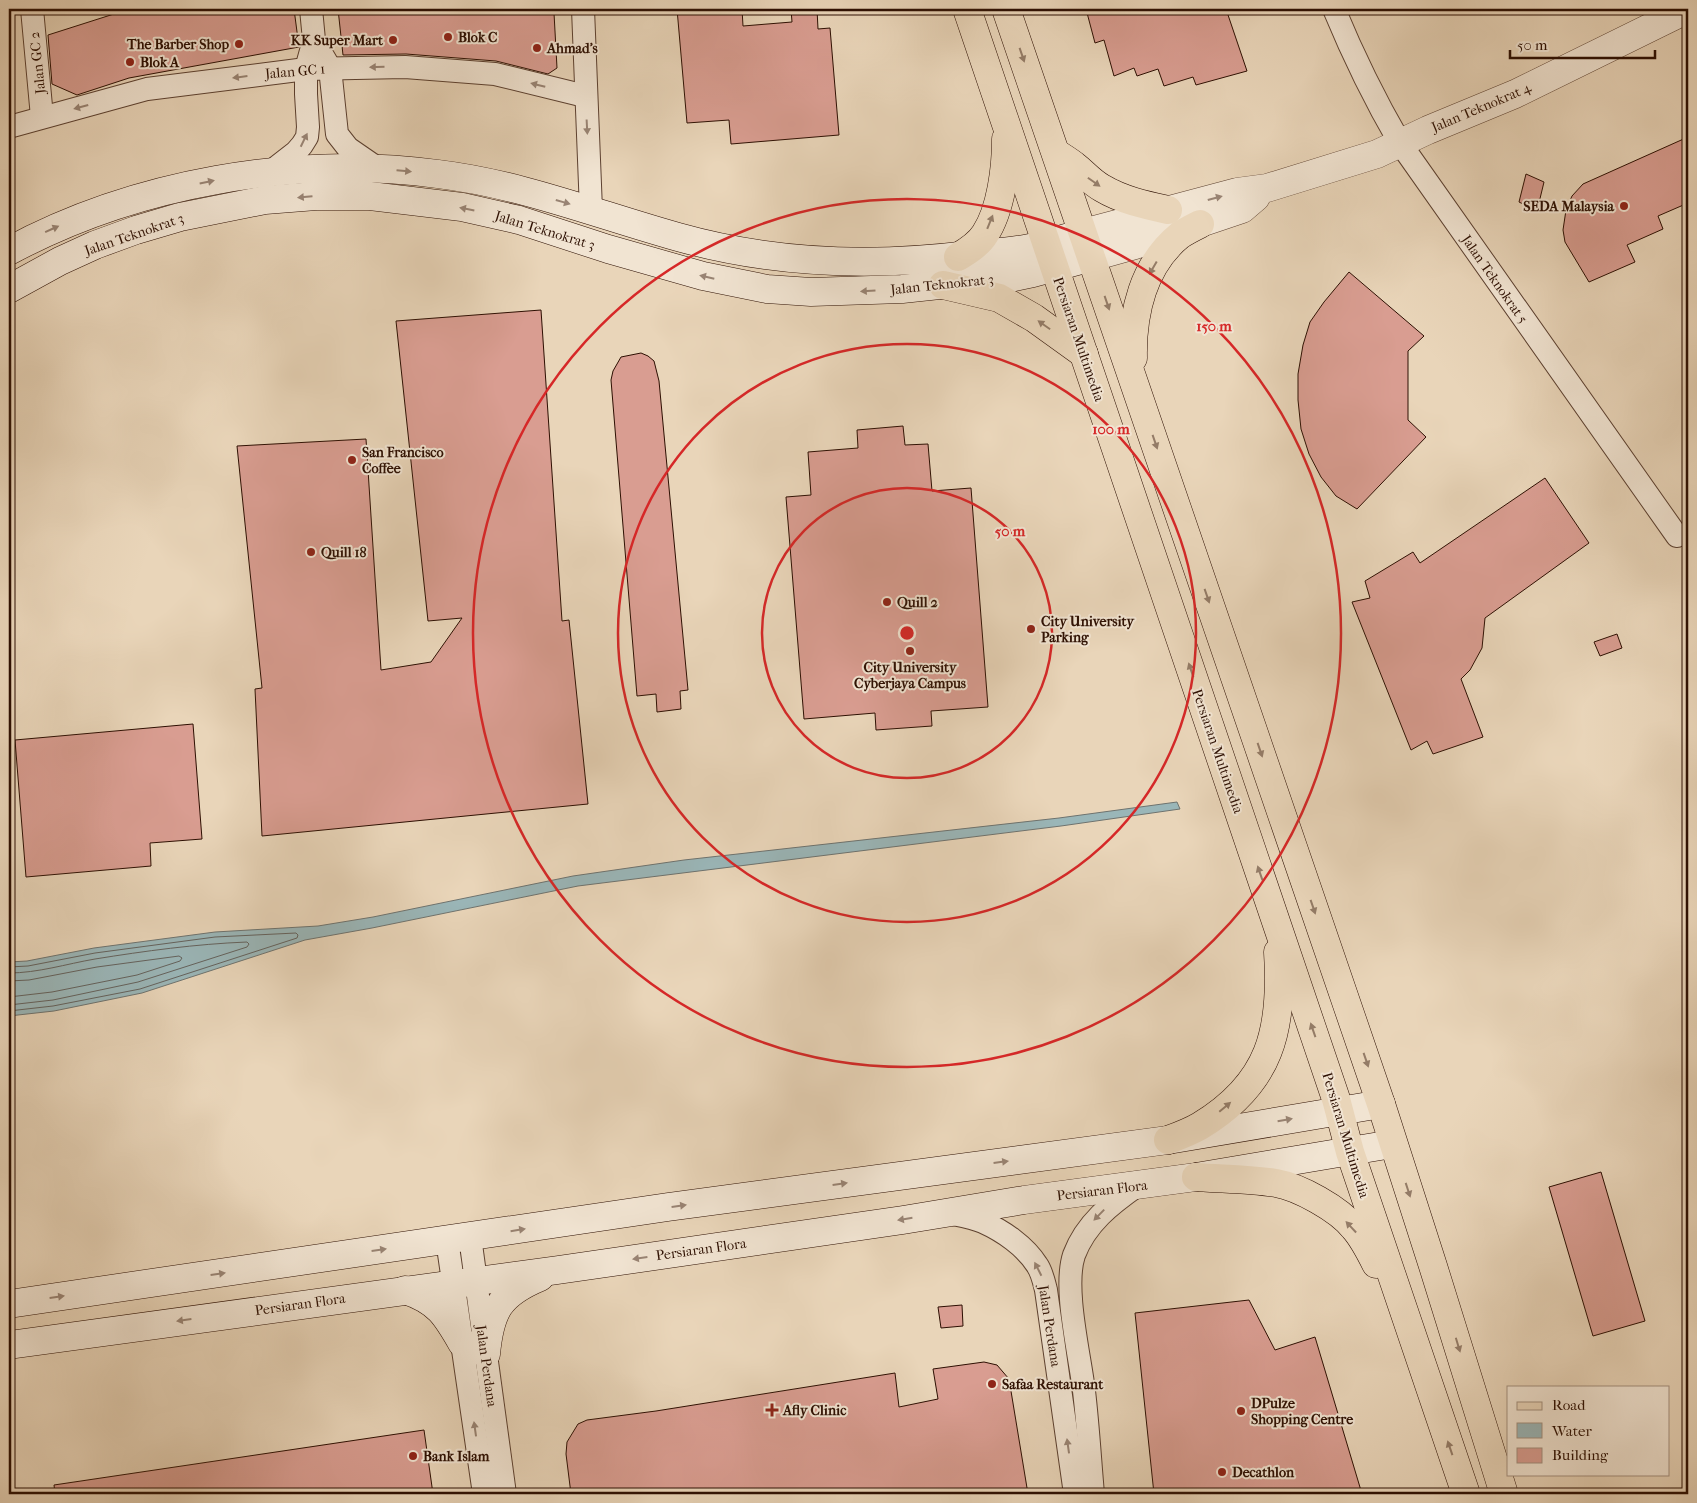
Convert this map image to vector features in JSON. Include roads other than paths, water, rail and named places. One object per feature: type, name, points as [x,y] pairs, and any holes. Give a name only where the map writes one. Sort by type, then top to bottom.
[{"type":"main road","name":"Persiaran Multimedia","points":[[967,9],[1340,1110],[1350,1152],[1466,1494]]},
{"type":"main road","points":[[1006,9],[1381,1104],[1392,1144],[1433,1266],[1504,1494]]},
{"type":"main road","name":"Jalan Teknokrat 4","points":[[1087,245],[1168,210],[1237,192],[1267,188],[1377,154],[1515,94],[1688,9]]},
{"type":"main road","points":[[958,257],[970,250],[985,235],[996,207],[1003,181],[1006,157],[1005,121]]},
{"type":"main road","points":[[1056,153],[1076,166],[1094,182],[1114,194],[1142,204],[1168,210]]},
{"type":"main road","name":"Jalan Teknokrat 3","points":[[9,251],[52,229],[93,213],[177,188],[220,179],[269,173],[377,168],[439,174],[490,183],[591,210],[680,238],[759,254],[813,261],[902,262],[1026,249],[1051,255]]},
{"type":"main road","name":"Jalan Teknokrat 4","points":[[1051,255],[1087,245],[1200,224],[1242,209],[1267,188]]},
{"type":"main road","name":"Jalan Teknokrat 3","points":[[9,289],[60,261],[95,245],[162,222],[265,200],[316,196],[370,196],[462,208],[519,220],[667,267],[767,289],[846,292],[942,285],[1014,277],[1051,255]]},
{"type":"main road","points":[[1133,380],[1132,333],[1144,284],[1155,264],[1168,247],[1181,234],[1200,224]]},
{"type":"main road","points":[[942,285],[999,298],[1034,318],[1084,354]]},
{"type":"main road","points":[[1168,1140],[1199,1127],[1221,1111],[1243,1091],[1259,1071],[1272,1043],[1278,1015],[1279,988],[1276,920]]},
{"type":"main road","points":[[9,1304],[678,1206],[1168,1140],[1381,1104]]},
{"type":"main road","name":"Persiaran Flora","points":[[9,1345],[558,1270],[1024,1200],[1196,1177],[1392,1144]]},
{"type":"main road","points":[[1196,1177],[1278,1184],[1305,1194],[1330,1207],[1354,1228],[1375,1261],[1410,1330]]},
{"type":"main road","points":[[406,1290],[421,1295],[432,1302],[474,1349],[488,1330],[497,1307],[507,1296],[523,1284],[558,1270]]},
{"type":"street","name":"Jalan GC 2","points":[[32,9],[42,117]]},
{"type":"street","points":[[269,173],[296,152],[307,137],[306,69],[314,40],[311,9]]},
{"type":"street","points":[[583,9],[591,210]]},
{"type":"street","name":"Jalan Teknokrat 5","points":[[1334,9],[1351,50],[1384,116],[1400,143],[1678,536]]},
{"type":"street","points":[[314,40],[330,68],[337,134],[348,148],[377,168]]},
{"type":"street","name":"Jalan GC 1","points":[[9,127],[147,89],[306,69],[405,67],[495,74],[585,96]]},
{"type":"street","name":"Jalan Perdana","points":[[1094,1494],[1084,1390],[1072,1299],[1071,1278],[1074,1256],[1095,1219],[1138,1185]]},
{"type":"street","name":"Jalan Perdana","points":[[947,1212],[981,1221],[1001,1232],[1028,1254],[1037,1265],[1046,1290],[1075,1494]]},
{"type":"street","name":"Jalan Perdana","points":[[458,1238],[474,1349],[505,1494]]},
{"type":"street","name":"Jalan Perdana","points":[[474,1349],[484,1494]]},
{"type":"water","points":[[1177,802],[1180,809],[1061,826],[578,886],[305,940],[142,993],[54,1011],[9,1016],[9,962],[27,961],[94,948],[215,932],[318,926],[373,917],[573,876],[684,860],[1059,818]]},
{"type":"place","name":"Blok C","points":[[448,37]]},
{"type":"place","name":"KK Super Mart","points":[[393,40]]},
{"type":"place","name":"The Barber Shop","points":[[239,44]]},
{"type":"place","name":"Ahmad's","points":[[537,48]]},
{"type":"place","name":"Blok A","points":[[130,62]]},
{"type":"place","name":"SEDA Malaysia","points":[[1624,206]]},
{"type":"place","name":"San Francisco Coffee","points":[[352,460]]},
{"type":"place","name":"Quill 18","points":[[311,552]]},
{"type":"place","name":"Quill 2","points":[[887,602]]},
{"type":"place","name":"City University Parking","points":[[1031,629]]},
{"type":"place","name":"City University Cyberjaya Campus","points":[[910,651]]},
{"type":"place","name":"Safaa Restaurant","points":[[992,1384]]},
{"type":"place","name":"Afly Clinic","points":[[772,1410]]},
{"type":"place","name":"DPulze Shopping Centre","points":[[1241,1411]]},
{"type":"place","name":"Bank Islam","points":[[413,1456]]},
{"type":"place","name":"Decathlon","points":[[1222,1472]]}]
